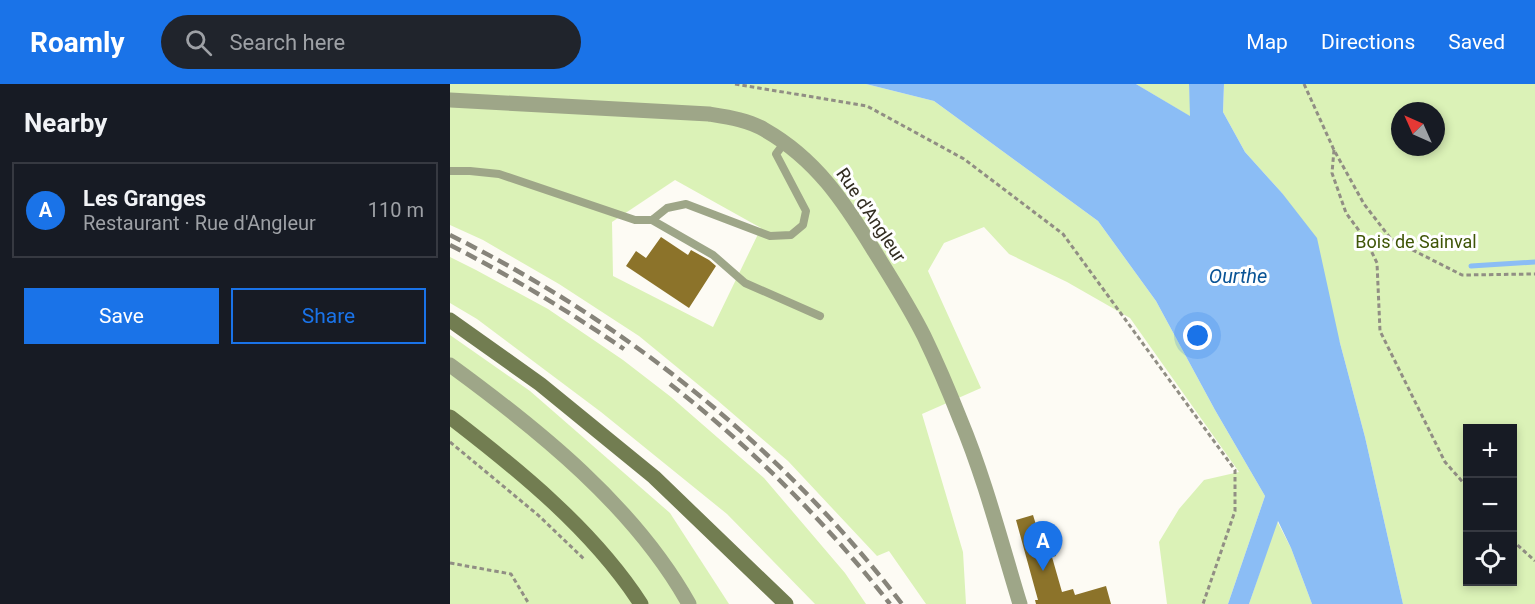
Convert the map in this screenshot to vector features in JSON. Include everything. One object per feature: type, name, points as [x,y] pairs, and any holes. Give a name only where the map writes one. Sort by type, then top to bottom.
[{"type":"main road","points":[[450,320],[540,384],[654,477],[786,604]]},
{"type":"main road","points":[[450,417],[507,462],[583,532],[608,560],[641,604]]},
{"type":"street","name":"Rue d'Angleur","points":[[450,100],[709,114],[738,119],[763,128],[785,142],[813,166],[836,192],[895,284],[923,334],[962,421],[1020,604]]},
{"type":"street","points":[[450,365],[535,430],[611,501],[640,532],[664,564],[689,604]]},
{"type":"lane","points":[[652,220],[667,208],[686,204],[770,236],[790,235],[803,225],[806,211],[776,154],[785,142]]},
{"type":"lane","points":[[450,171],[499,174],[634,220],[652,220],[713,255],[746,283],[820,316]]},
{"type":"path","points":[[735,84],[867,106],[964,159],[1063,234],[1235,470],[1235,511],[1203,604]]},
{"type":"path","points":[[1304,84],[1334,150],[1364,204],[1391,239],[1462,274],[1535,274]]},
{"type":"path","points":[[1334,150],[1332,173],[1346,213],[1366,240],[1377,262],[1380,331],[1445,462],[1463,483]]},
{"type":"path","points":[[450,442],[529,507],[589,564]]},
{"type":"path","points":[[1517,545],[1535,561]]},
{"type":"path","points":[[450,563],[511,574],[529,604]]},
{"type":"green space","points":[[450,84],[866,84],[934,101],[1098,221],[1156,301],[1265,496],[1228,604],[1167,604],[1159,542],[1179,509],[1204,480],[1239,472],[1130,318],[1067,282],[1009,254],[984,227],[944,243],[928,271],[981,388],[922,414],[963,552],[966,604],[926,604],[889,551],[877,556],[788,461],[639,336],[559,284],[483,240],[450,225]],"holes":[[[675,180],[761,228],[713,327],[613,276],[612,222]]]},
{"type":"green space","points":[[1136,84],[1189,84],[1191,117]]},
{"type":"green space","name":"Bois de Sainval","points":[[1224,84],[1535,84],[1535,604],[1403,604],[1365,437],[1340,343],[1282,193],[1245,152],[1223,112]]},
{"type":"green space","points":[[450,257],[548,309],[623,360],[671,397],[764,478],[845,573],[866,604],[815,604],[727,514],[601,412],[477,319],[450,303]]},
{"type":"green space","points":[[450,335],[530,391],[670,513],[729,604],[450,604]]},
{"type":"green space","points":[[1277,521],[1291,548],[1312,604],[1249,604]]},
{"type":"water","name":"Ourthe","points":[[866,84],[1136,84],[1190,116],[1189,84],[1224,84],[1223,112],[1245,152],[1282,193],[1317,238],[1403,604],[1312,604],[1278,521],[1249,604],[1228,604],[1265,496],[1156,301],[1098,221],[934,101]]},
{"type":"building","points":[[661,237],[688,255],[691,250],[716,266],[689,308],[626,266],[636,251],[646,258]]},
{"type":"building","points":[[1033,515],[1042,544],[1052,542],[1056,556],[1052,557],[1062,592],[1073,589],[1075,595],[1106,586],[1111,604],[1036,604],[1035,600],[1038,600],[1016,520]]},
{"type":"waterway","points":[[1471,266],[1535,262]]},
{"type":"railway","points":[[450,235],[515,269],[578,307],[639,349],[697,394],[753,442],[806,493],[856,547],[902,604]]},
{"type":"railway","points":[[450,245],[539,294],[624,349]]},
{"type":"railway","points":[[670,384],[730,434],[787,487],[840,544],[890,604]]},
{"type":"place","name":"Les Granges","points":[[1043,571]]}]
